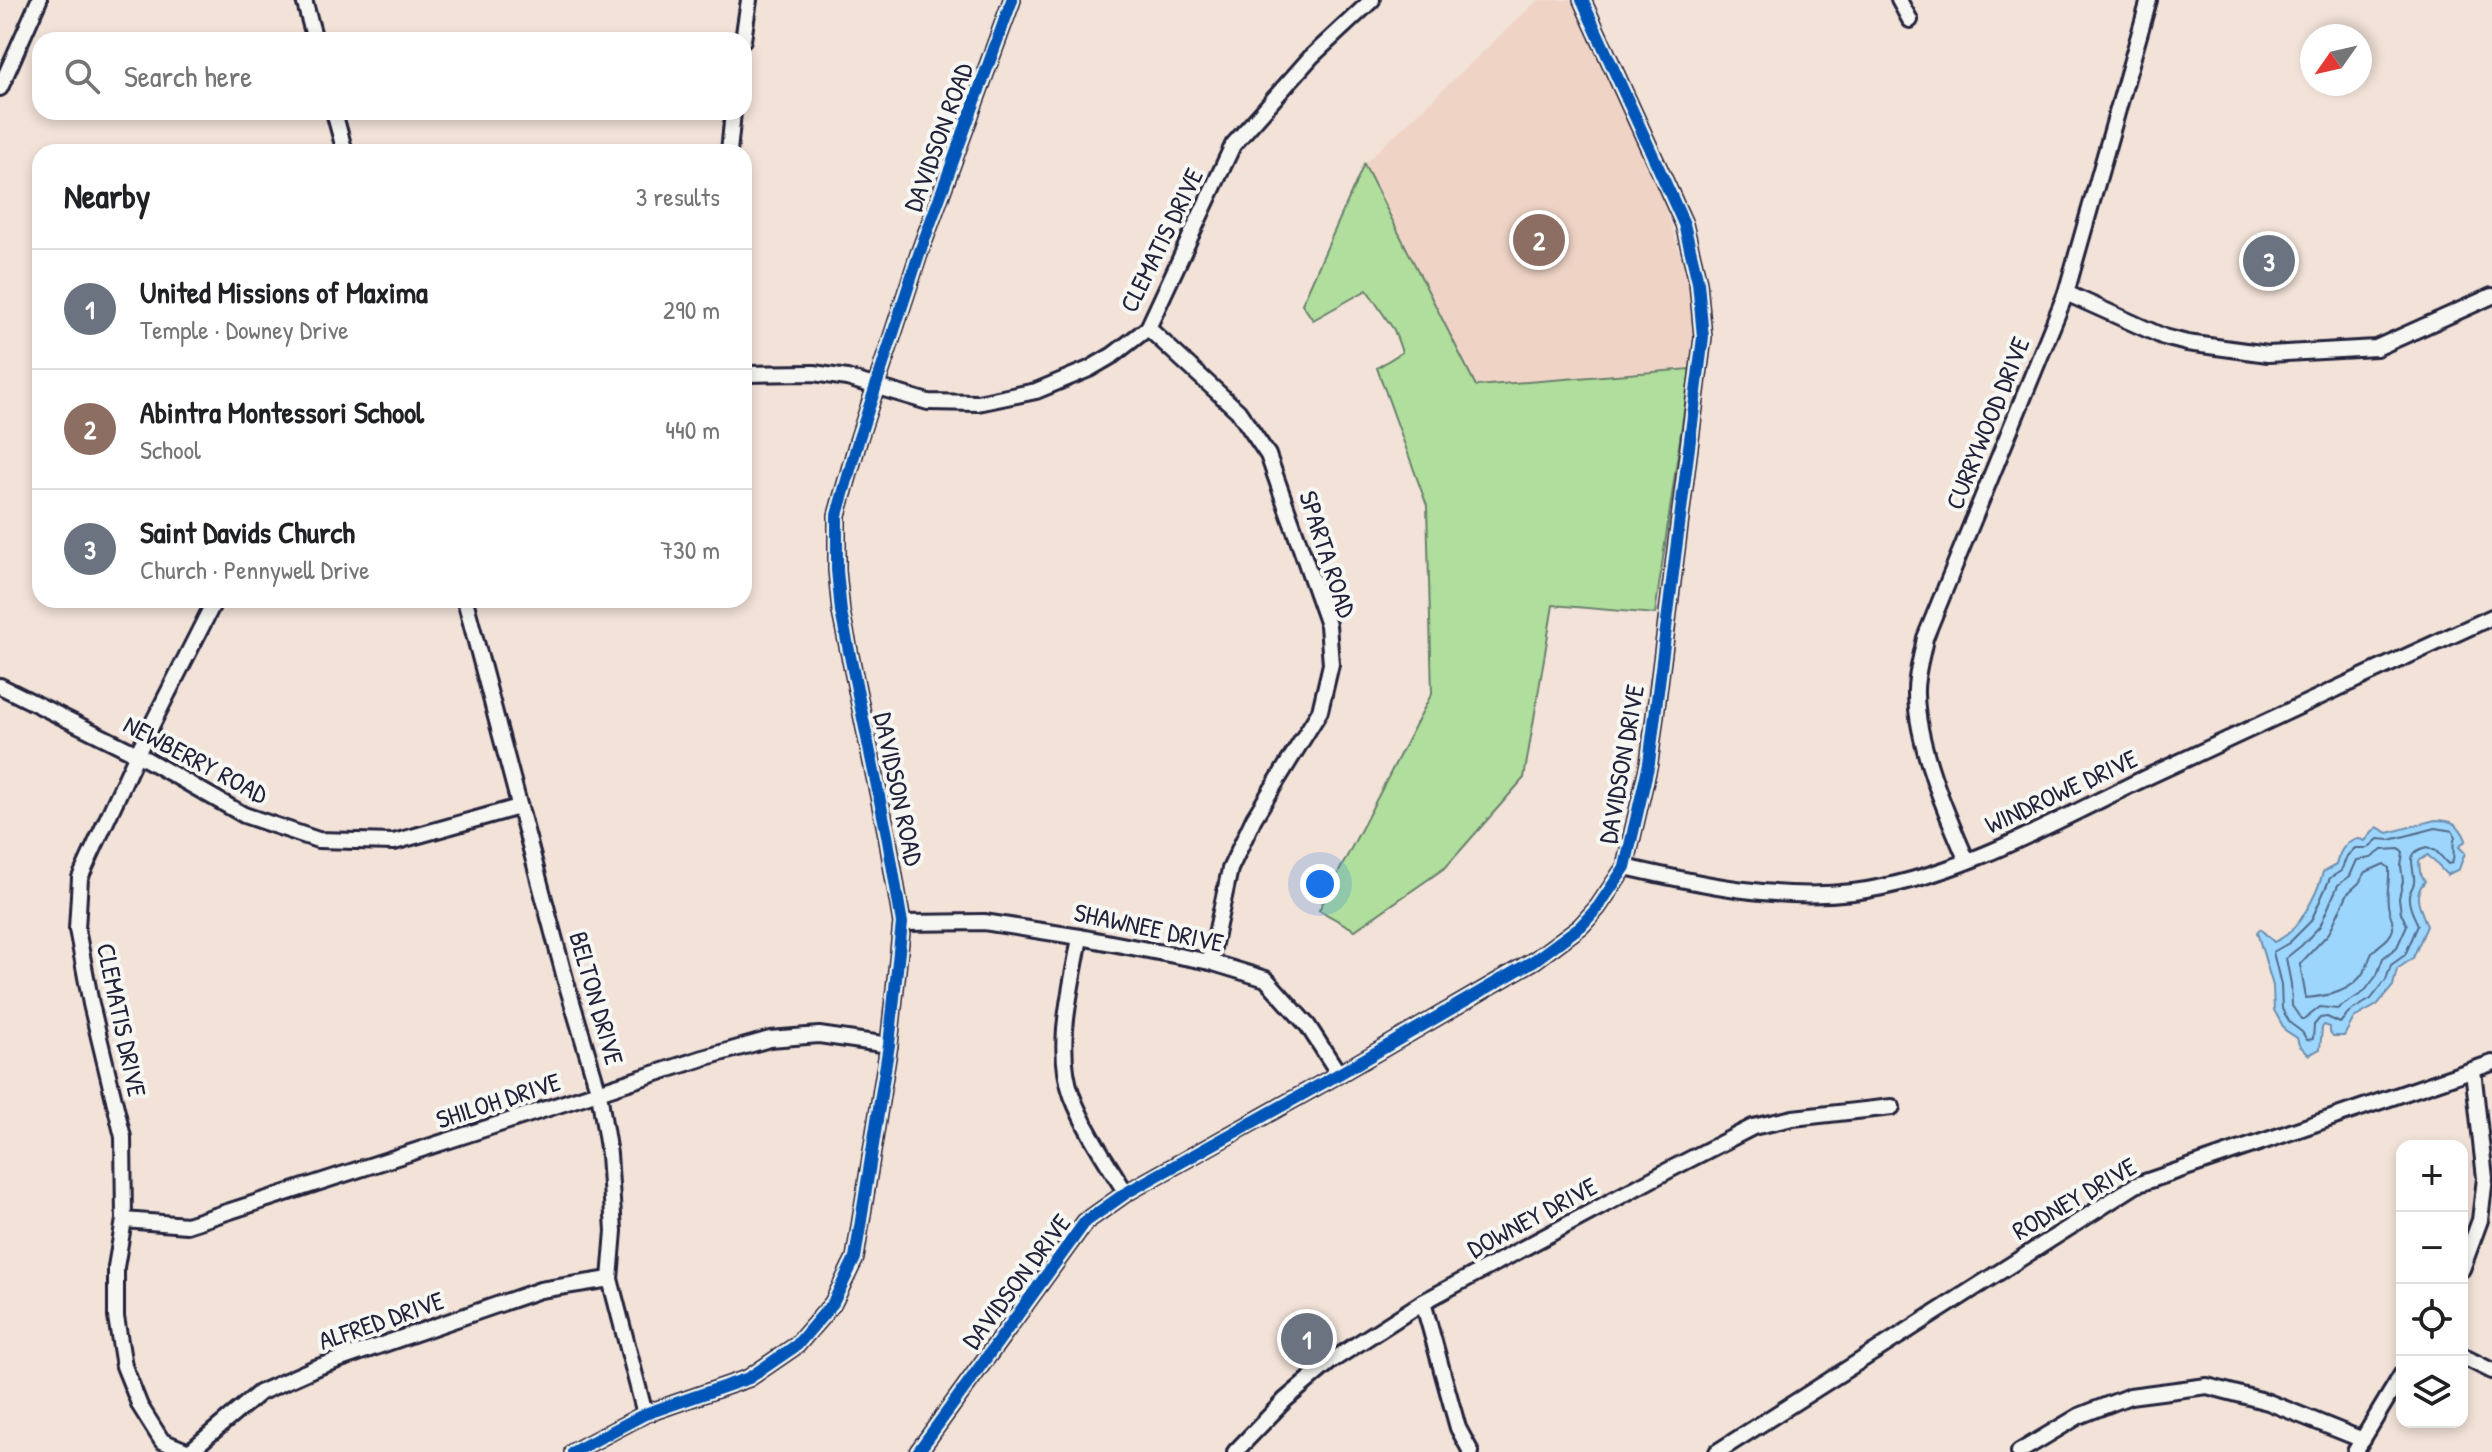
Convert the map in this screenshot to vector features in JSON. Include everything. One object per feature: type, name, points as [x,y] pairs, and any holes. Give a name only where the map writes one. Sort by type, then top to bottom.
[{"type":"street","points":[[0,88],[39,0]]},
{"type":"street","points":[[304,0],[313,32]]},
{"type":"street","points":[[744,32],[749,0]]},
{"type":"street","name":"DAVIDSON ROAD","points":[[573,1452],[645,1414],[749,1378],[797,1345],[833,1303],[855,1258],[889,1045],[902,923],[887,835],[849,658],[837,570],[837,515],[919,254],[1012,0]]},
{"type":"street","name":"CLEMATIS DRIVE","points":[[752,374],[814,373],[847,378],[928,402],[978,403],[1042,389],[1113,355],[1148,328],[1233,145],[1311,57],[1372,0]]},
{"type":"street","name":"DAVIDSON DRIVE","points":[[918,1452],[1085,1222],[1126,1193],[1339,1074],[1546,952],[1581,926],[1625,867],[1649,763],[1703,337],[1698,282],[1684,224],[1582,0]]},
{"type":"street","points":[[1899,0],[1910,20]]},
{"type":"street","name":"CURRYWOOD DRIVE","points":[[1967,861],[1927,755],[1917,710],[1915,690],[1925,638],[2066,293],[2149,0]]},
{"type":"street","points":[[336,120],[343,144]]},
{"type":"street","points":[[730,144],[732,120]]},
{"type":"street","points":[[2066,293],[2164,337],[2268,354],[2376,348],[2492,296]]},
{"type":"street","name":"SPARTA ROAD","points":[[1148,328],[1238,411],[1268,455],[1328,625],[1331,664],[1320,711],[1254,818],[1230,869],[1210,962]]},
{"type":"street","name":"CLEMATIS DRIVE","points":[[189,1452],[162,1441],[140,1406],[124,1366],[116,1317],[116,1267],[124,1220],[123,1137],[91,1004],[77,929],[80,878],[137,754],[211,608]]},
{"type":"street","name":"BELTON DRIVE","points":[[467,608],[566,982],[599,1093],[609,1154],[614,1231],[610,1279],[645,1414]]},
{"type":"street","name":"WINDROWE DRIVE","points":[[1625,867],[1707,886],[1792,895],[1866,889],[1909,881],[1967,861],[2492,617]]},
{"type":"street","name":"NEWBERRY ROAD","points":[[0,686],[137,754],[244,815],[318,840],[394,842],[519,807]]},
{"type":"street","name":"SHAWNEE DRIVE","points":[[902,923],[984,922],[1210,962],[1266,979],[1308,1026],[1339,1074]]},
{"type":"street","points":[[1080,937],[1065,1030],[1067,1072],[1072,1095],[1094,1140],[1126,1193]]},
{"type":"street","name":"SHILOH DRIVE","points":[[124,1220],[187,1225],[770,1039],[819,1035],[889,1045]]},
{"type":"street","name":"RODNEY DRIVE","points":[[1717,1452],[2136,1185],[2492,1063]]},
{"type":"street","points":[[2468,1253],[2480,1220],[2485,1178],[2473,1070]]},
{"type":"street","name":"DOWNEY DRIVE","points":[[1235,1452],[1285,1400],[1329,1363],[1423,1302],[1671,1169],[1753,1127],[1793,1118],[1892,1107]]},
{"type":"street","name":"ALFRED DRIVE","points":[[189,1452],[259,1393],[315,1368],[540,1290],[610,1279]]},
{"type":"street","points":[[1423,1302],[1458,1428],[1471,1452]]},
{"type":"street","points":[[2468,1359],[2492,1371]]},
{"type":"street","points":[[2019,1452],[2079,1416],[2130,1396],[2207,1386],[2268,1402],[2359,1446],[2396,1384]]},
{"type":"shaded area","points":[[1538,0],[1574,0],[1659,187],[1694,297],[1690,369],[1476,387],[1364,164]]},
{"type":"green space","points":[[1364,164],[1476,386],[1690,369],[1655,614],[1553,605],[1524,778],[1446,867],[1355,930],[1319,910],[1432,693],[1427,506],[1377,368],[1402,352],[1394,330],[1367,290],[1313,320],[1302,304]]},
{"type":"water","points":[[2435,820],[2458,826],[2466,840],[2459,847],[2465,853],[2459,869],[2447,875],[2428,855],[2419,861],[2425,881],[2418,903],[2427,926],[2413,958],[2397,969],[2393,986],[2377,1005],[2354,1018],[2344,1036],[2333,1036],[2330,1027],[2324,1025],[2320,1049],[2309,1055],[2299,1045],[2297,1038],[2285,1030],[2274,1010],[2273,986],[2257,932],[2260,929],[2274,942],[2291,931],[2311,902],[2323,872],[2336,865],[2342,850],[2350,842],[2365,841],[2377,827],[2388,833]]},
{"type":"cycle path","points":[[573,1452],[645,1414],[749,1378],[797,1345],[833,1303],[855,1258],[889,1045],[902,923],[841,612],[837,515],[919,254],[1012,0]]},
{"type":"cycle path","points":[[918,1452],[1085,1222],[1126,1193],[1535,960],[1581,926],[1625,867],[1649,763],[1703,337],[1698,282],[1684,224],[1582,0]]},
{"type":"place","name":"Abintra Montessori School","points":[[1539,240]]},
{"type":"place","name":"Saint Davids Church","points":[[2269,261]]},
{"type":"place","name":"United Missions of Maxima","points":[[1307,1339]]}]
